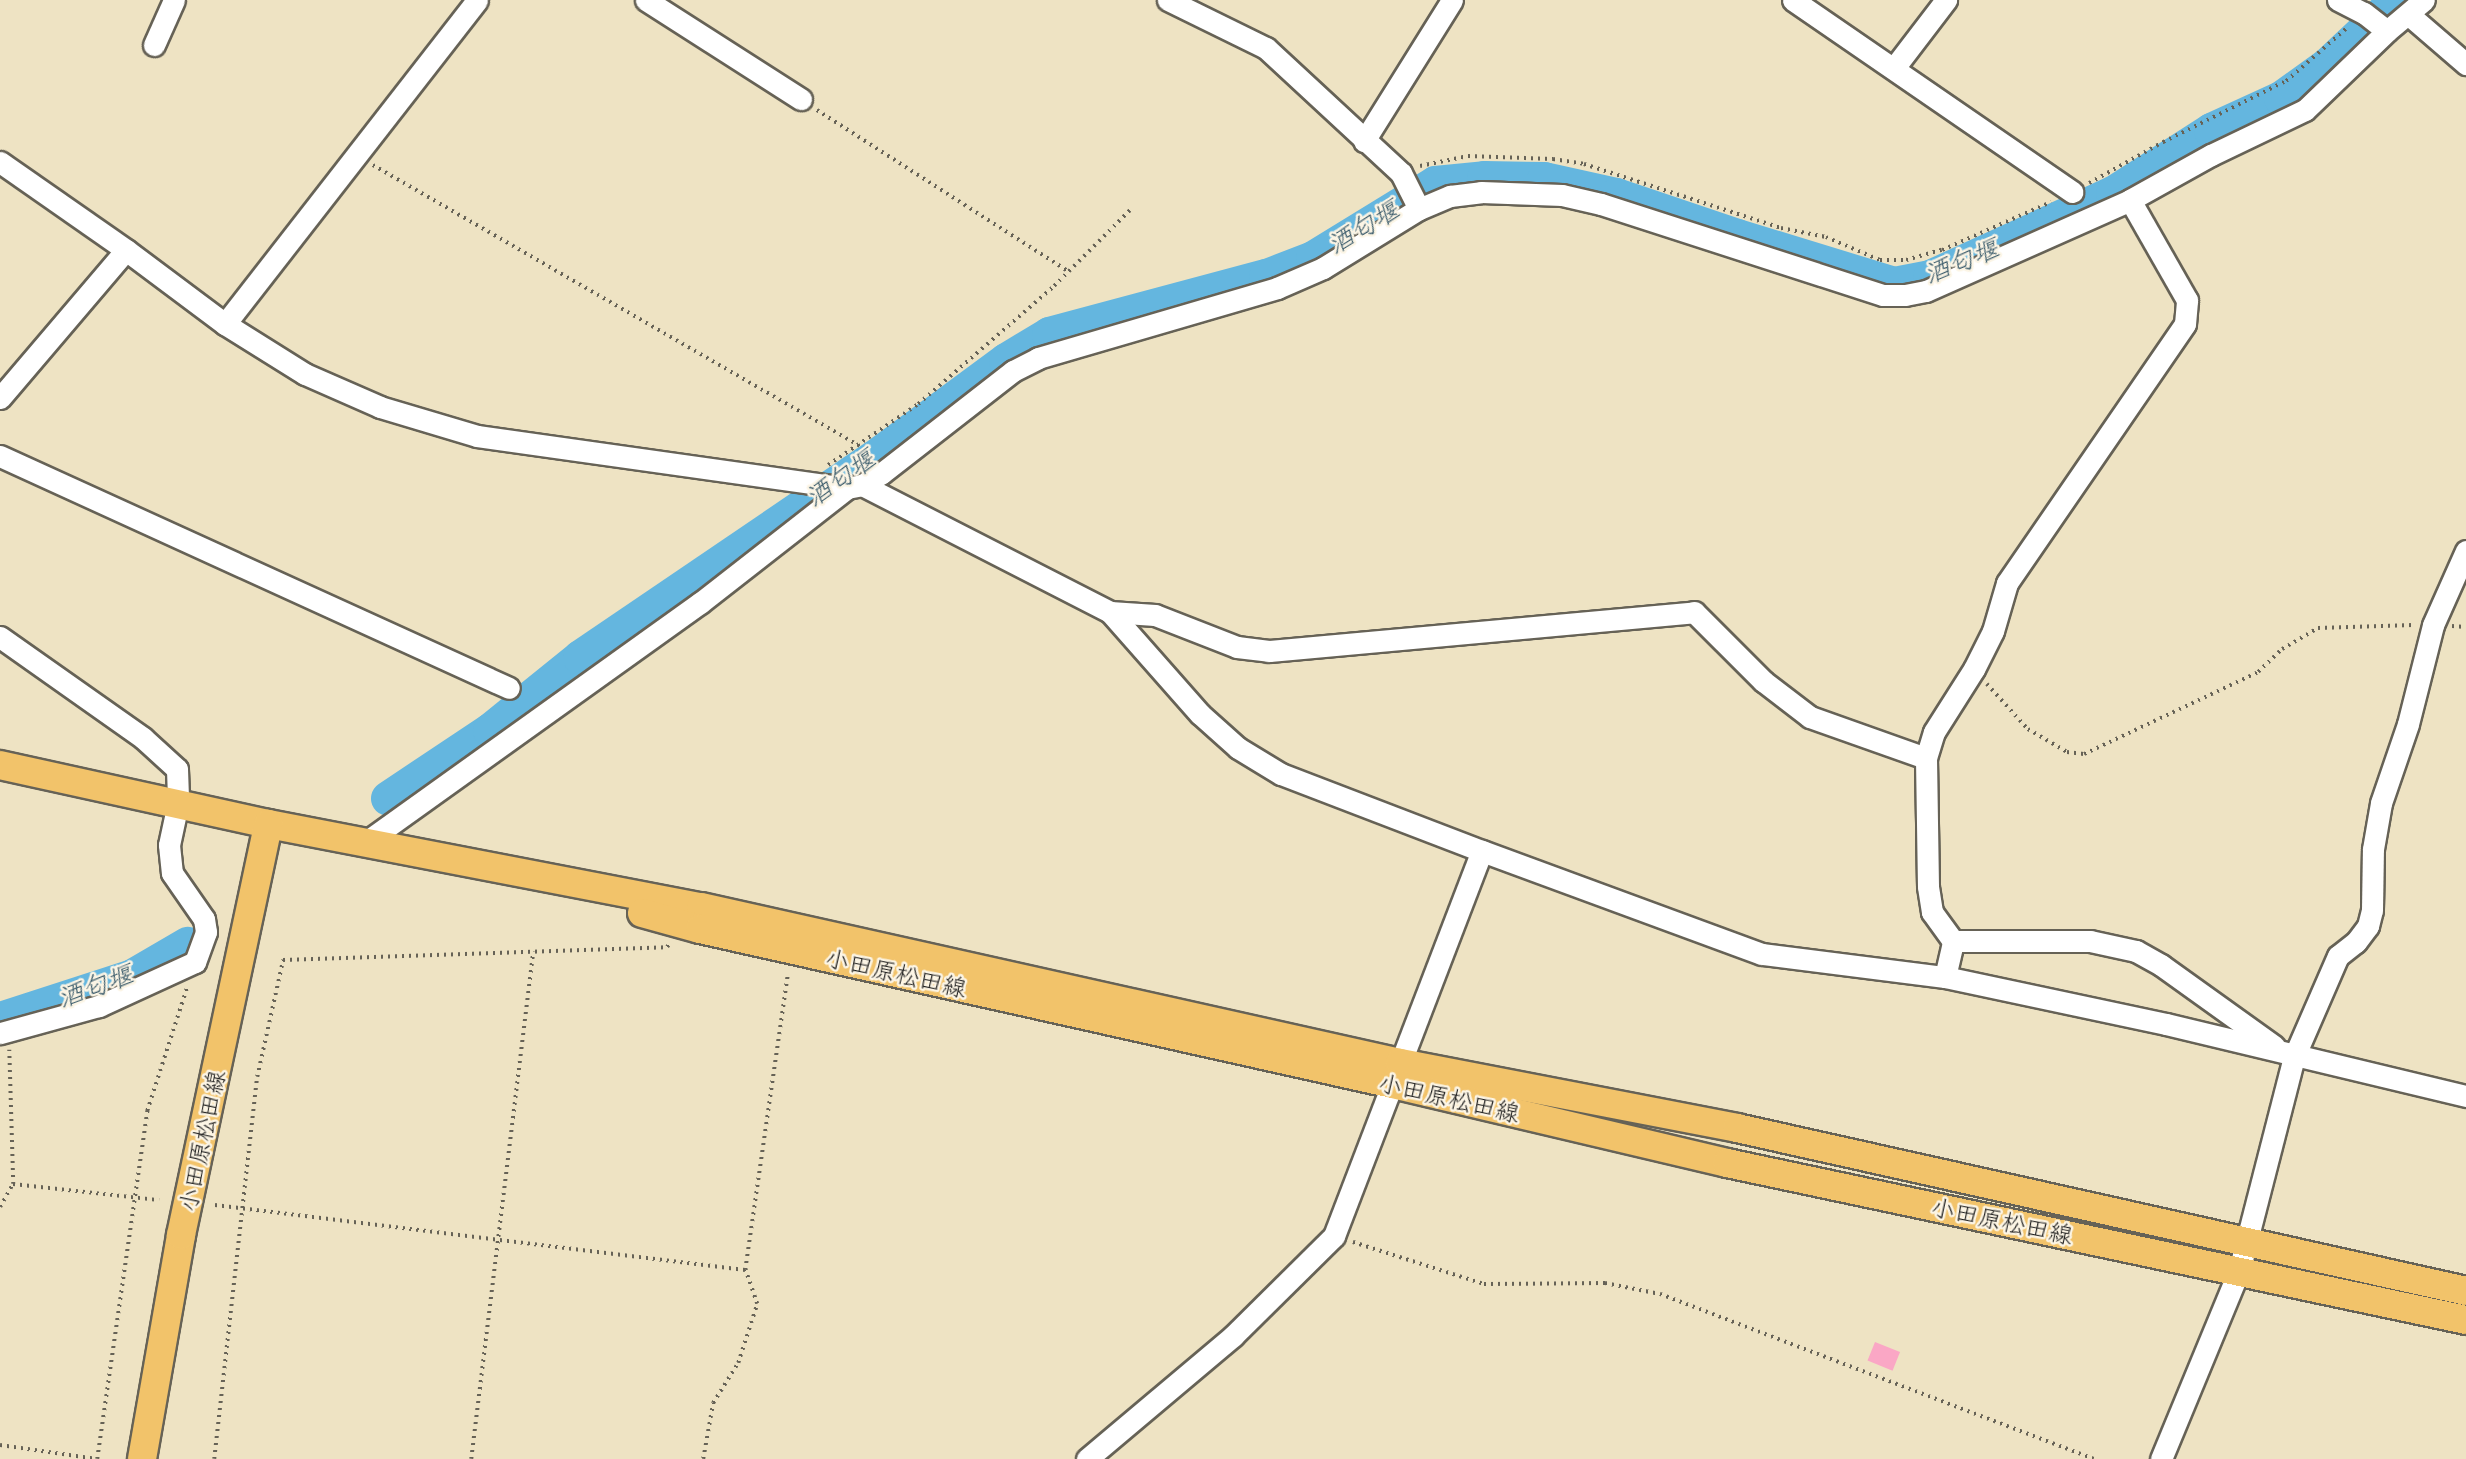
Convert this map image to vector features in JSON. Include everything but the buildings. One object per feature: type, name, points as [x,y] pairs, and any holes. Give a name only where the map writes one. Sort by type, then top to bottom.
[{"type":"main road","name":"小田原松田線","points":[[0,765],[268,824],[701,908],[1396,1073],[1727,1163],[2466,1320]]},
{"type":"main road","name":"小田原松田線","points":[[142,1459],[181,1235],[268,824]]},
{"type":"main road","name":"小田原松田線","points":[[437,855],[677,923],[791,949],[1396,1073],[1737,1128],[2466,1291]]},
{"type":"street","points":[[154,45],[174,0]]},
{"type":"street","points":[[225,324],[477,0]]},
{"type":"street","points":[[646,0],[801,99]]},
{"type":"street","points":[[1168,0],[1266,48],[1401,173],[1419,209]]},
{"type":"street","points":[[1364,141],[1452,0]]},
{"type":"street","points":[[1793,0],[2072,192]]},
{"type":"street","points":[[1894,68],[1946,0]]},
{"type":"street","points":[[2338,0],[2364,13],[2386,31]]},
{"type":"street","points":[[366,842],[700,603],[854,487],[881,473],[1013,371],[1038,358],[1277,288],[1323,268],[1419,209],[1450,196],[1481,192],[1562,195],[1601,204],[1883,295],[1905,295],[1952,282],[2130,200],[2211,155],[2305,110],[2386,31],[2424,0]]},
{"type":"street","points":[[2408,14],[2466,64]]},
{"type":"street","points":[[0,162],[126,250],[225,324],[305,374],[425,423],[477,436],[799,482],[854,487],[1110,612],[1156,615],[1237,647],[1269,651],[1694,611],[1763,681],[1810,717],[1926,758]]},
{"type":"street","points":[[1945,977],[1953,941],[1932,912],[1928,886],[1926,758],[1934,732],[1974,669],[1993,631],[2007,583],[2185,324],[2187,300],[2130,200]]},
{"type":"street","points":[[0,398],[126,250]]},
{"type":"street","points":[[0,456],[509,688]]},
{"type":"street","points":[[2161,1459],[2239,1271],[2290,1056],[2338,956],[2356,942],[2368,926],[2372,910],[2373,849],[2381,803],[2408,724],[2433,625],[2466,551]]},
{"type":"street","points":[[1110,612],[1200,714],[1238,748],[1282,774],[1762,954],[1945,977],[2165,1024],[2466,1096]]},
{"type":"street","points":[[0,637],[144,738],[177,769],[178,803],[169,845],[172,873],[204,919],[205,932],[195,962],[99,1006],[4,1032]]},
{"type":"street","points":[[1087,1459],[1233,1336],[1335,1236],[1482,851]]},
{"type":"street","points":[[1953,941],[2090,941],[2136,951],[2161,965],[2290,1056]]},
{"type":"path","points":[[1401,173],[1430,163],[1468,156],[1553,159],[1584,164],[1781,228],[1826,237],[1880,260],[1906,260],[1942,250],[2072,192],[2163,142],[2286,81],[2308,65],[2364,13]]},
{"type":"path","points":[[801,99],[1069,272]]},
{"type":"path","points":[[356,155],[860,446]]},
{"type":"path","points":[[799,482],[860,446],[918,404],[1069,272],[1130,210]]},
{"type":"path","points":[[1974,669],[2028,729],[2067,752],[2084,754],[2258,672],[2282,649],[2318,628],[2433,625],[2466,628]]},
{"type":"path","points":[[214,1459],[257,1077],[283,960],[667,947],[677,923]]},
{"type":"path","points":[[703,1459],[713,1403],[738,1363],[757,1304],[746,1270],[791,949]]},
{"type":"path","points":[[471,1459],[534,952]]},
{"type":"path","points":[[0,1445],[97,1459],[146,1111],[195,962]]},
{"type":"path","points":[[0,1207],[13,1184],[4,1032]]},
{"type":"path","points":[[13,1184],[159,1200]]},
{"type":"path","points":[[215,1205],[746,1270]]},
{"type":"path","points":[[1335,1236],[1484,1284],[1605,1283],[1660,1294],[2094,1459]]},
{"type":"waterway","name":"酒匂堰","points":[[388,798],[490,730],[580,657],[873,458],[1006,360],[1049,334],[1266,276],[1313,258],[1435,183],[1484,178],[1544,179],[1616,195],[1737,236],[1894,284],[1930,277],[2113,193],[2211,130],[2281,98],[2327,65],[2396,0]]},
{"type":"waterway","name":"酒匂堰","points":[[0,1019],[132,976],[187,944]]}]
